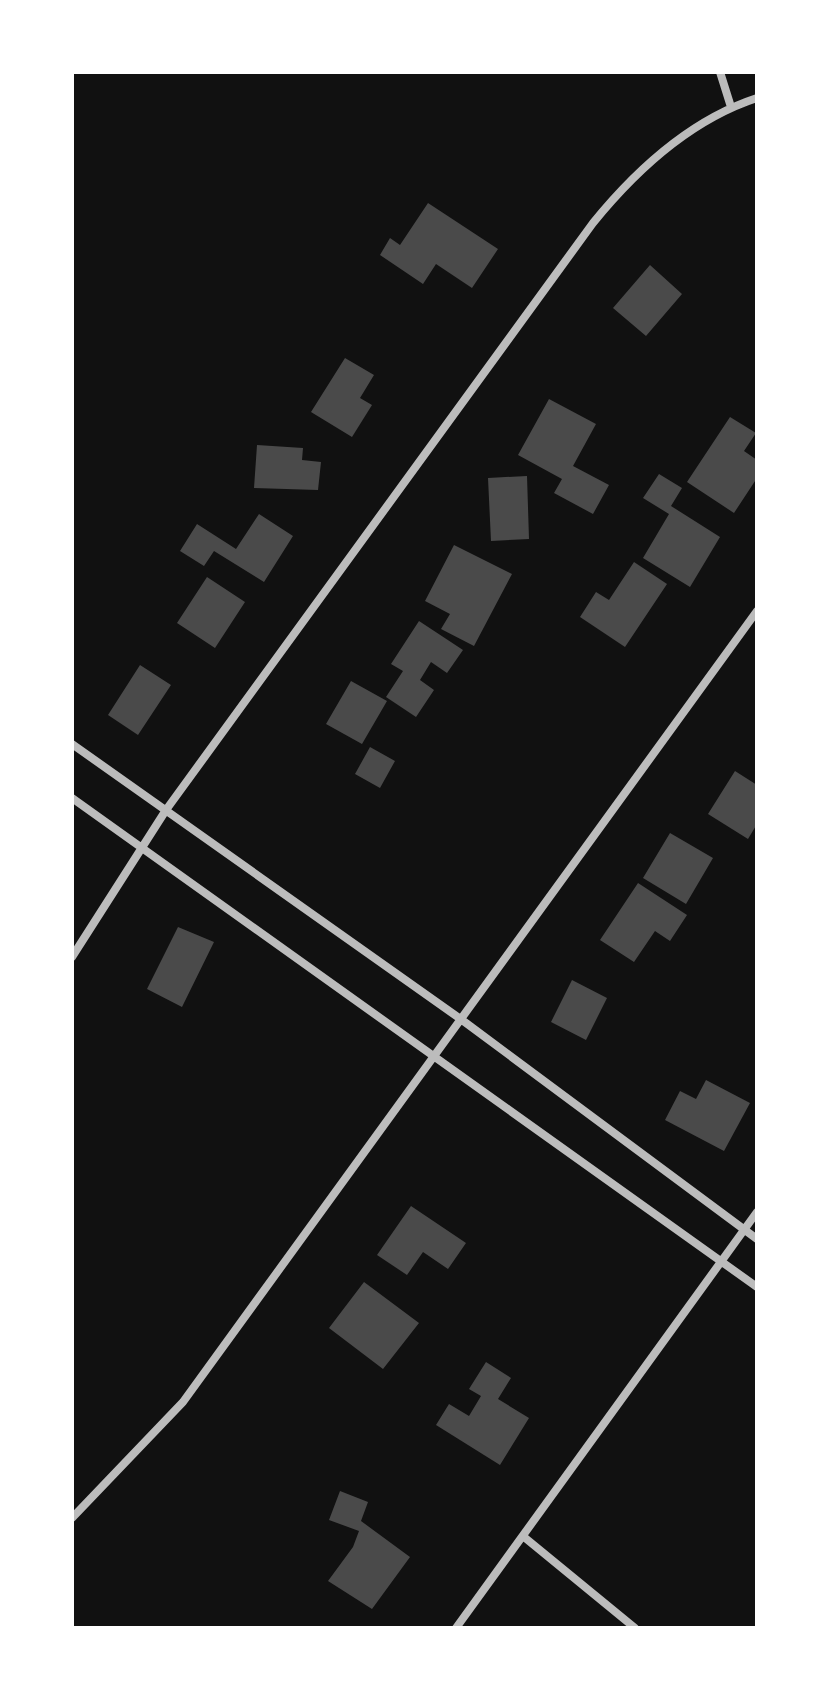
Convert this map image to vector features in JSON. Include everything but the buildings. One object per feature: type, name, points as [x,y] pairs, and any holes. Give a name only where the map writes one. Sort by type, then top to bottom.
[{"type":"street","points":[[720,72],[731,107]]},
{"type":"street","points":[[72,957],[166,810],[593,223],[627,181],[675,142],[731,107],[757,98]]},
{"type":"street","points":[[72,1518],[183,1402],[757,611]]},
{"type":"street","points":[[72,744],[462,1020],[757,1239]]},
{"type":"street","points":[[72,798],[757,1287]]},
{"type":"street","points":[[456,1628],[757,1212]]},
{"type":"street","points":[[524,1537],[635,1628]]}]
